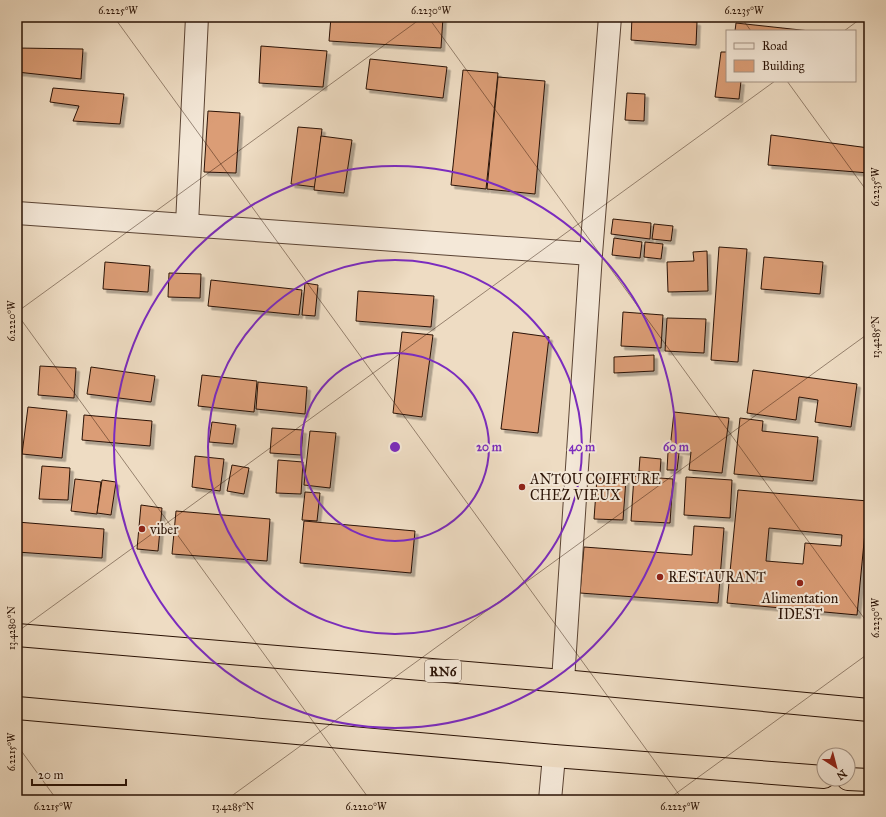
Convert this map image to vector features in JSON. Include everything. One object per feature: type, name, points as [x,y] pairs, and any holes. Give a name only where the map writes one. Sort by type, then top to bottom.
[{"type":"highway","name":"RN6","points":[[17,635],[563,681],[869,710]]},
{"type":"highway","points":[[17,708],[554,756],[816,776]]},
{"type":"highway","points":[[856,779],[869,780]]},
{"type":"street","points":[[187,224],[198,17]]},
{"type":"street","points":[[563,681],[591,254],[610,17]]},
{"type":"street","points":[[17,213],[591,254]]},
{"type":"street","points":[[550,800],[554,756]]},
{"type":"building","points":[[331,17],[443,17],[441,48],[329,41]]},
{"type":"building","points":[[632,17],[697,22],[696,45],[631,40]]},
{"type":"building","points":[[736,23],[801,30],[735,30]]},
{"type":"building","points":[[261,46],[327,51],[323,87],[259,83]]},
{"type":"building","points":[[17,48],[83,49],[81,79],[17,72]]},
{"type":"building","points":[[721,52],[726,52],[726,82],[741,82],[739,99],[715,97]]},
{"type":"building","points":[[370,59],[447,67],[443,98],[366,89]]},
{"type":"building","points":[[463,70],[498,73],[486,189],[451,185]]},
{"type":"building","points":[[498,77],[545,81],[535,194],[487,189]]},
{"type":"building","points":[[53,88],[124,94],[120,124],[73,121],[79,106],[50,102]]},
{"type":"building","points":[[627,93],[645,94],[644,121],[625,120]]},
{"type":"building","points":[[208,111],[240,113],[236,173],[204,172]]},
{"type":"building","points":[[298,127],[322,129],[315,187],[291,184]]},
{"type":"building","points":[[771,135],[869,148],[869,173],[768,165]]},
{"type":"building","points":[[321,136],[352,140],[344,193],[314,190]]},
{"type":"building","points":[[613,219],[651,223],[650,239],[611,234]]},
{"type":"building","points":[[654,224],[673,226],[671,241],[652,239]]},
{"type":"building","points":[[614,238],[642,242],[640,258],[612,255]]},
{"type":"building","points":[[645,242],[663,244],[661,259],[644,257]]},
{"type":"building","points":[[719,247],[747,249],[738,362],[711,360]]},
{"type":"building","points":[[707,251],[708,291],[668,292],[667,262],[694,261],[693,252]]},
{"type":"building","points":[[764,257],[823,262],[820,294],[761,289]]},
{"type":"building","points":[[105,262],[150,266],[148,292],[103,289]]},
{"type":"building","points":[[169,273],[201,274],[200,298],[168,297]]},
{"type":"building","points":[[211,280],[302,290],[299,315],[208,306]]},
{"type":"building","points":[[305,283],[318,285],[315,316],[302,315]]},
{"type":"building","points":[[358,291],[434,296],[431,327],[356,321]]},
{"type":"building","points":[[623,312],[663,315],[661,348],[621,346]]},
{"type":"building","points":[[667,318],[706,319],[704,353],[665,351]]},
{"type":"building","points":[[402,332],[433,335],[422,417],[393,413]]},
{"type":"building","points":[[513,332],[549,337],[538,433],[501,429]]},
{"type":"building","points":[[654,355],[654,371],[614,373],[614,357]]},
{"type":"building","points":[[40,366],[76,368],[74,398],[38,395]]},
{"type":"building","points":[[91,367],[155,376],[151,402],[87,394]]},
{"type":"building","points":[[753,370],[857,384],[851,427],[815,422],[818,400],[799,397],[796,420],[747,413]]},
{"type":"building","points":[[202,375],[257,381],[254,412],[198,406]]},
{"type":"building","points":[[258,382],[307,387],[305,414],[256,409]]},
{"type":"building","points":[[28,407],[67,411],[62,458],[22,454]]},
{"type":"building","points":[[674,412],[729,418],[722,473],[689,470],[691,452],[670,449]]},
{"type":"building","points":[[84,415],[152,421],[150,446],[82,440]]},
{"type":"building","points":[[740,418],[763,421],[762,431],[818,437],[813,481],[734,474]]},
{"type":"building","points":[[212,422],[236,425],[233,444],[209,442]]},
{"type":"building","points":[[272,428],[303,430],[301,455],[270,453]]},
{"type":"building","points":[[310,431],[336,433],[330,488],[304,485]]},
{"type":"building","points":[[668,452],[679,453],[677,470],[667,470]]},
{"type":"building","points":[[195,456],[224,459],[220,491],[192,487]]},
{"type":"building","points":[[640,457],[661,459],[660,473],[639,471]]},
{"type":"building","points":[[278,460],[303,462],[301,494],[276,493]]},
{"type":"building","points":[[232,465],[249,468],[244,494],[227,491]]},
{"type":"building","points":[[42,466],[70,468],[68,500],[39,499]]},
{"type":"building","points":[[634,476],[673,479],[670,523],[631,521]]},
{"type":"building","points":[[686,477],[732,480],[730,518],[684,515]]},
{"type":"building","points":[[597,478],[626,479],[623,520],[594,519]]},
{"type":"building","points":[[75,479],[101,482],[97,514],[71,511]]},
{"type":"building","points":[[102,480],[116,482],[111,515],[97,513]]},
{"type":"building","points":[[738,490],[868,501],[857,615],[727,603]],"holes":[[[769,528],[842,535],[841,546],[805,543],[803,564],[766,561]]]},
{"type":"building","points":[[305,492],[320,493],[317,521],[302,520]]},
{"type":"building","points":[[141,505],[162,508],[158,551],[137,549]]},
{"type":"building","points":[[176,511],[270,519],[267,561],[172,554]]},
{"type":"building","points":[[304,521],[415,531],[411,573],[300,563]]},
{"type":"building","points":[[17,522],[104,529],[102,558],[17,552]]},
{"type":"building","points":[[694,526],[724,528],[718,603],[580,593],[584,547],[692,555]]},
{"type":"place","name":"ANTOU COIFFURE CHEZ VIEUX","points":[[522,487]]},
{"type":"place","name":"viber","points":[[142,529]]},
{"type":"place","name":"RESTAURANT","points":[[660,577]]},
{"type":"place","name":"Alimentation IDEST","points":[[800,583]]}]
